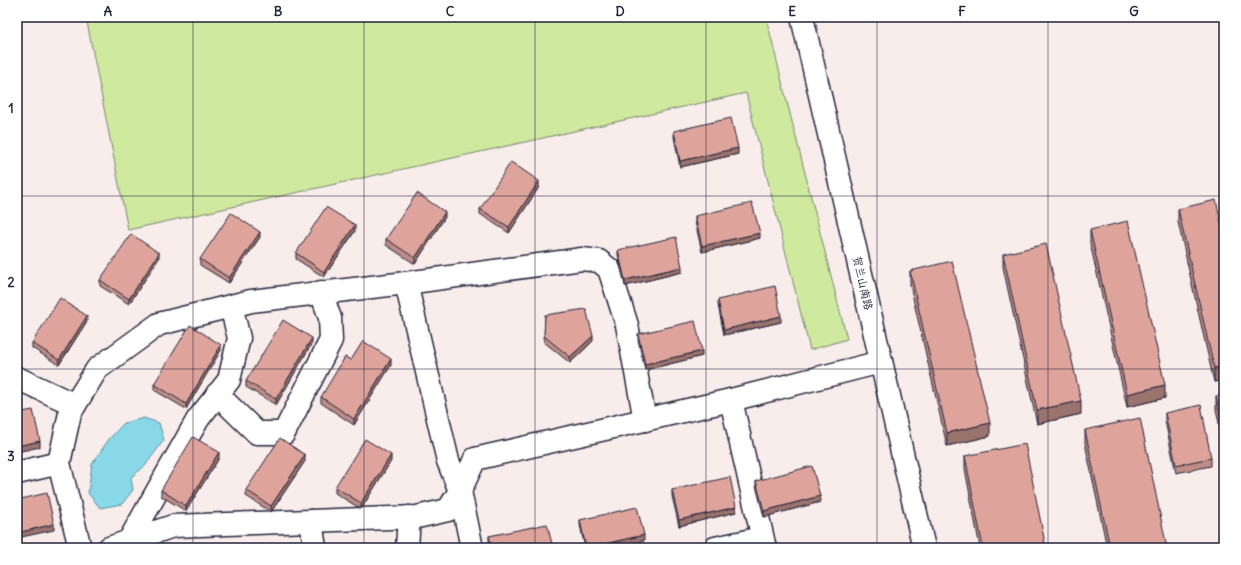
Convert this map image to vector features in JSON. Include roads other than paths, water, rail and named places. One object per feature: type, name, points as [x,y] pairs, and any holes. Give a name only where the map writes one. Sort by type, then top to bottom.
[{"type":"street","name":"贺兰山南路","points":[[802,17],[924,548]]},
{"type":"street","points":[[80,548],[59,463],[70,413],[97,368],[159,324],[251,301],[406,283],[582,259],[599,261],[609,269],[627,325],[645,420]]},
{"type":"street","points":[[406,283],[448,461],[460,491],[472,548]]},
{"type":"street","points":[[217,394],[258,433],[284,433],[332,340],[330,318],[321,292]]},
{"type":"street","points":[[129,541],[198,418],[228,380],[239,338],[230,306]]},
{"type":"street","points":[[109,548],[173,526],[417,517],[448,510],[460,491],[475,459],[731,400],[881,362]]},
{"type":"street","points":[[17,378],[75,405]]},
{"type":"street","points":[[715,548],[764,543],[731,400]]},
{"type":"street","points":[[17,473],[59,463]]},
{"type":"street","points":[[407,548],[409,517]]},
{"type":"street","points":[[311,521],[315,548]]},
{"type":"water","points":[[144,418],[159,423],[164,440],[145,466],[131,477],[133,490],[122,504],[100,508],[88,493],[92,464],[109,439],[124,423]]}]
